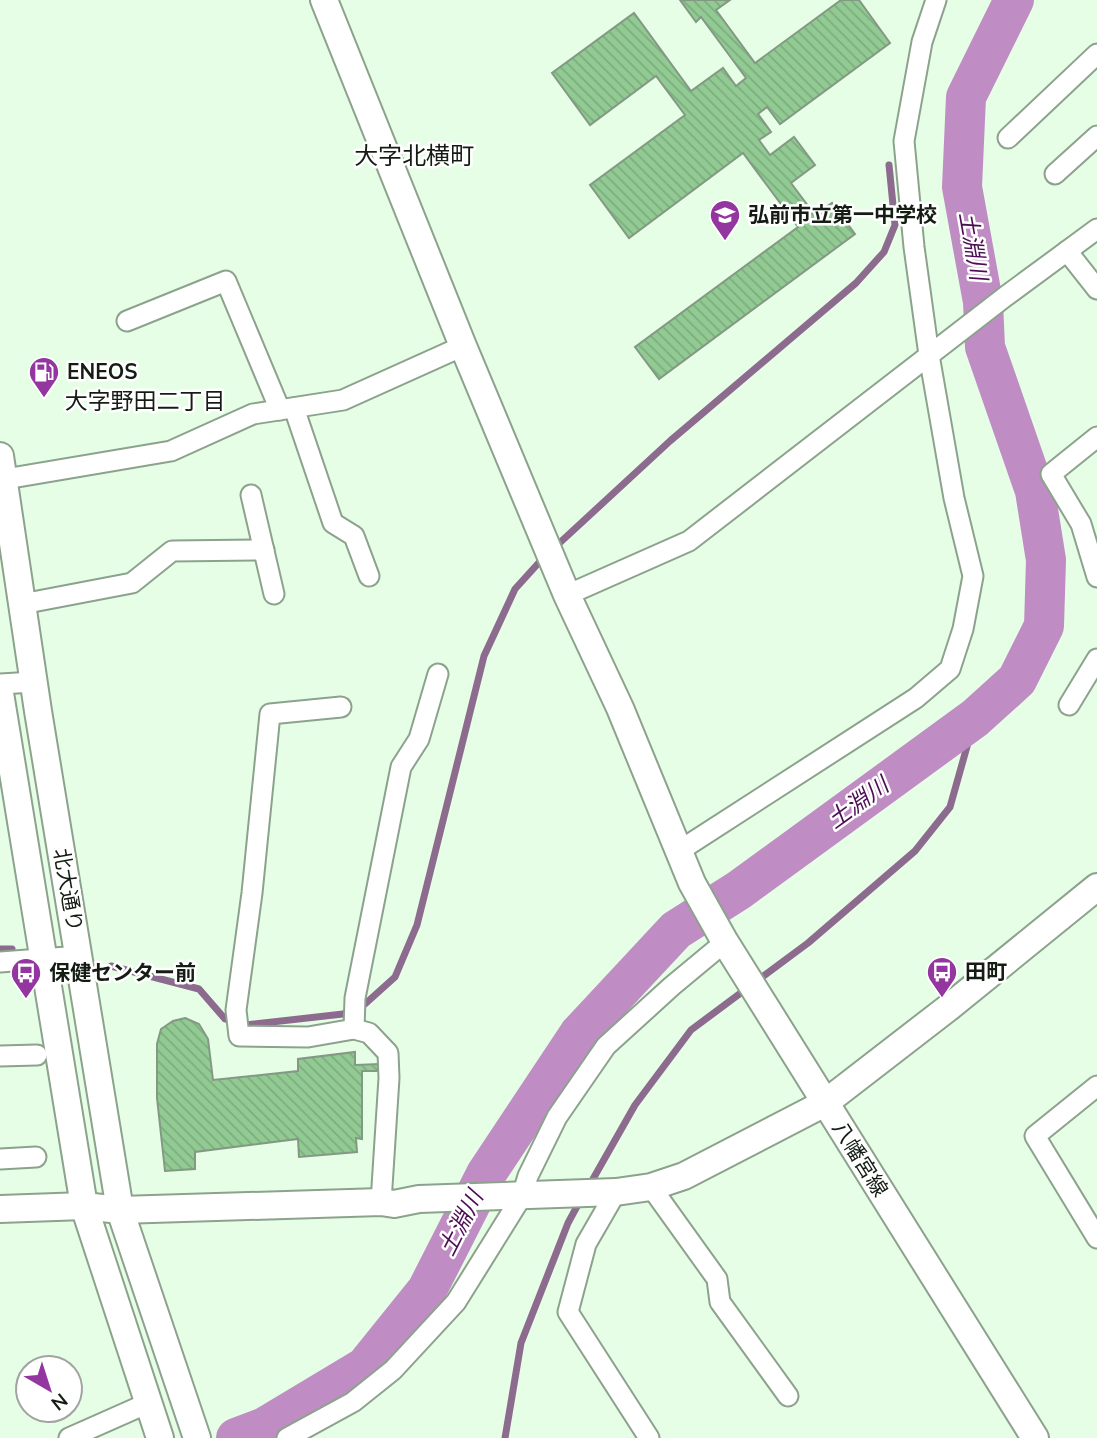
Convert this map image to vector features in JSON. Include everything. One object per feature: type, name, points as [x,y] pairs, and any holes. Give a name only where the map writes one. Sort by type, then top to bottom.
[{"type":"street","points":[[0,1209],[84,1206],[120,1210],[381,1202],[394,1204],[419,1199],[603,1193],[651,1187],[684,1176],[825,1103],[722,938],[692,883],[620,708],[567,596],[324,0]]},
{"type":"street","points":[[679,851],[916,698],[950,670],[963,629],[974,576],[954,498],[929,355],[914,247],[904,141],[922,42],[936,0]]},
{"type":"street","points":[[1008,138],[1097,54]]},
{"type":"street","points":[[1055,174],[1097,136]]},
{"type":"street","points":[[567,596],[689,541],[1097,229]]},
{"type":"street","points":[[1067,251],[1097,289]]},
{"type":"street","points":[[127,321],[226,281],[287,409],[333,523],[354,536],[369,576]]},
{"type":"street","points":[[1,472],[171,451],[253,414],[342,400],[463,346]]},
{"type":"street","points":[[1097,437],[1051,474],[1081,524],[1097,578]]},
{"type":"street","name":"北大通り","points":[[1,472],[120,1210],[197,1438]]},
{"type":"street","points":[[251,495],[274,594]]},
{"type":"street","points":[[22,604],[132,583],[173,551],[264,550]]},
{"type":"street","points":[[1069,705],[1097,659]]},
{"type":"street","points":[[381,1202],[389,1078],[388,1053],[354,1014],[401,767],[419,739],[438,674]]},
{"type":"street","points":[[0,684],[34,682]]},
{"type":"street","name":"北大通り","points":[[0,693],[84,1206],[160,1438]]},
{"type":"street","points":[[341,707],[270,714],[252,893],[236,1010],[239,1036],[307,1037],[354,1014]]},
{"type":"street","name":"八幡宮線","points":[[1035,1438],[825,1103],[1097,887]]},
{"type":"street","points":[[287,1438],[353,1402],[393,1370],[456,1302],[528,1176],[557,1117],[606,1046],[722,938]]},
{"type":"street","points":[[0,962],[79,956]]},
{"type":"street","points":[[0,1056],[37,1055]]},
{"type":"street","points":[[1097,1086],[1035,1136],[1097,1238]]},
{"type":"street","points":[[0,1159],[36,1157]]},
{"type":"street","points":[[651,1187],[717,1279],[720,1302],[788,1396]]},
{"type":"street","points":[[603,1193],[568,1311],[649,1438]]},
{"type":"street","points":[[69,1438],[149,1408]]},
{"type":"building","points":[[680,0],[730,0],[716,10],[755,63],[841,0],[859,0],[890,43],[780,124],[767,107],[758,114],[771,132],[759,140],[770,155],[794,137],[815,165],[791,183],[815,215],[832,203],[855,234],[659,379],[635,347],[798,227],[743,153],[629,238],[590,185],[685,115],[656,76],[590,125],[552,73],[634,13],[691,91],[723,68],[736,86],[746,78],[701,17],[696,22]]},
{"type":"building","points":[[185,1018],[199,1024],[208,1039],[213,1080],[298,1071],[298,1059],[355,1052],[355,1065],[379,1064],[377,1071],[362,1071],[362,1139],[356,1138],[357,1152],[299,1157],[298,1139],[195,1152],[195,1169],[165,1171],[157,1098],[157,1044],[161,1029],[173,1021]]},
{"type":"waterway","name":"土淵川","points":[[236,1438],[265,1427],[365,1367],[427,1290],[486,1174],[579,1034],[676,930],[739,890],[975,718],[1017,680],[1044,626],[1046,560],[1035,491],[985,347],[983,302],[962,187],[966,97],[1014,0]]},
{"type":"waterway","points":[[553,549],[670,441],[856,283],[884,252],[895,225],[889,165]]},
{"type":"waterway","points":[[111,966],[199,989],[225,1019],[246,1025],[343,1014],[365,1004],[395,977],[417,925],[484,656],[515,589],[544,557]]},
{"type":"waterway","points":[[589,1186],[635,1105],[691,1030],[808,943],[915,851],[950,807],[975,718]]},
{"type":"waterway","points":[[0,949],[12,949]]},
{"type":"waterway","points":[[505,1438],[521,1343],[568,1223],[581,1199]]},
{"type":"place","name":"弘前市立第一中学校","points":[[725,242]]},
{"type":"place","name":"ENEOS","points":[[44,399]]},
{"type":"place","name":"田町","points":[[942,999]]},
{"type":"place","name":"保健センター前","points":[[26,1000]]},
{"type":"district","name":"大字北横町","points":[[414,156]]},
{"type":"district","name":"大字野田二丁目","points":[[145,401]]}]
